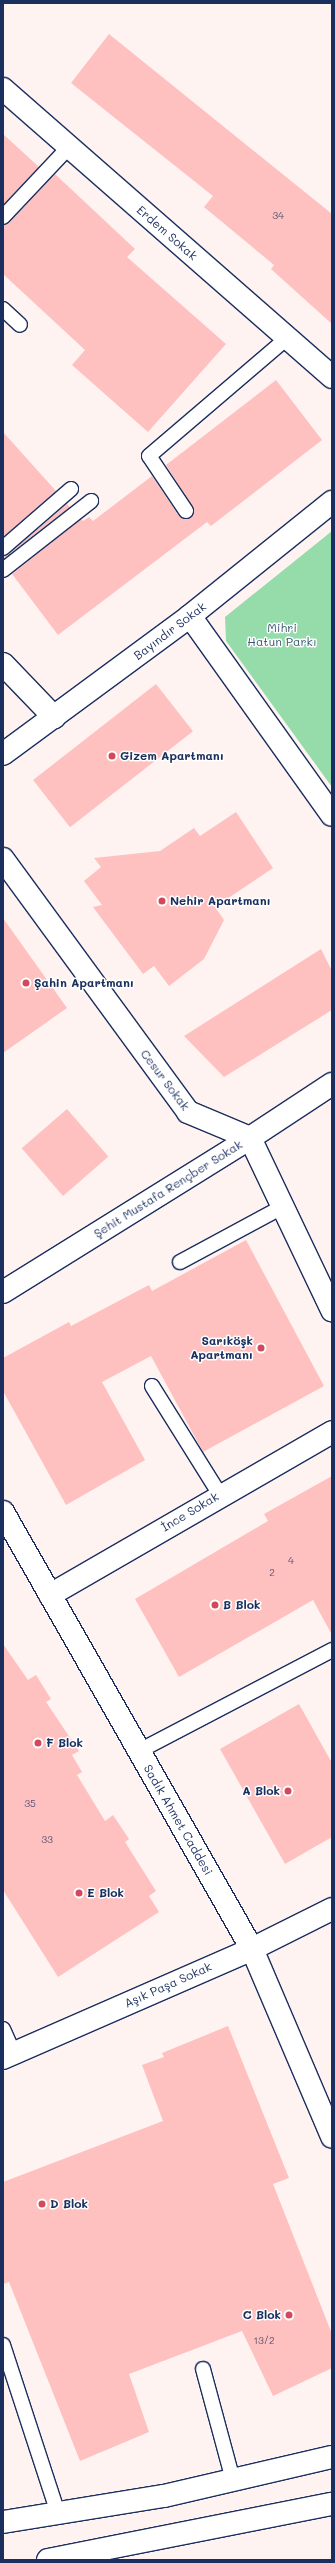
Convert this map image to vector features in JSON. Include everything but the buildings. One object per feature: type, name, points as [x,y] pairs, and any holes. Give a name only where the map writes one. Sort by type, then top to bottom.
[{"type":"street","name":"Erdem Sokak","points":[[3,89],[332,377]]},
{"type":"street","name":"Bayındır Sokak","points":[[3,754],[190,616],[332,502]]},
{"type":"street","points":[[190,616],[332,815]]},
{"type":"street","points":[[3,664],[54,717]]},
{"type":"street","name":"Cesur Sokak","points":[[3,859],[188,1112],[250,1138]]},
{"type":"street","name":"Şehit Mustafa Rençber Sokak","points":[[3,1292],[250,1138],[332,1084]]},
{"type":"street","points":[[250,1138],[329,1297]]},
{"type":"street","name":"İnce Sokak","points":[[50,1595],[220,1495],[332,1432]]},
{"type":"street","name":"Sadık Ahmet Caddesi","points":[[3,1512],[252,1948],[332,2137]]},
{"type":"street","name":"Aşık Paşa Sokak","points":[[8,2056],[252,1948],[332,1909]]},
{"type":"street","points":[[3,2522],[164,2496],[332,2457]]},
{"type":"street","points":[[48,2560],[332,2504]]},
{"type":"lane","points":[[3,217],[69,147]]},
{"type":"lane","points":[[3,309],[20,325]]},
{"type":"lane","points":[[186,510],[148,456],[287,338]]},
{"type":"lane","points":[[3,548],[71,489]]},
{"type":"lane","points":[[3,570],[91,501]]},
{"type":"lane","points":[[180,1262],[284,1206]]},
{"type":"lane","points":[[152,1386],[220,1495]]},
{"type":"lane","points":[[139,1751],[332,1650]]},
{"type":"lane","points":[[3,2029],[8,2056]]},
{"type":"lane","points":[[3,2345],[58,2513]]},
{"type":"lane","points":[[203,2369],[233,2480]]},
{"type":"green space","name":"Mihri Hatun Parkı","points":[[332,531],[332,787],[226,641],[225,617]]},
{"type":"place","name":"Gizem Apartmanı","points":[[112,756]]},
{"type":"place","name":"Nehir Apartmanı","points":[[162,901]]},
{"type":"place","name":"Şahin Apartmanı","points":[[26,983]]},
{"type":"place","name":"Sarıköşk Apartmanı","points":[[261,1348]]},
{"type":"place","name":"B Blok","points":[[215,1605]]},
{"type":"place","name":"F Blok","points":[[38,1743]]},
{"type":"place","name":"A Blok","points":[[288,1791]]},
{"type":"place","name":"E Blok","points":[[79,1893]]},
{"type":"place","name":"D Blok","points":[[42,2204]]},
{"type":"place","name":"C Blok","points":[[289,2315]]}]
